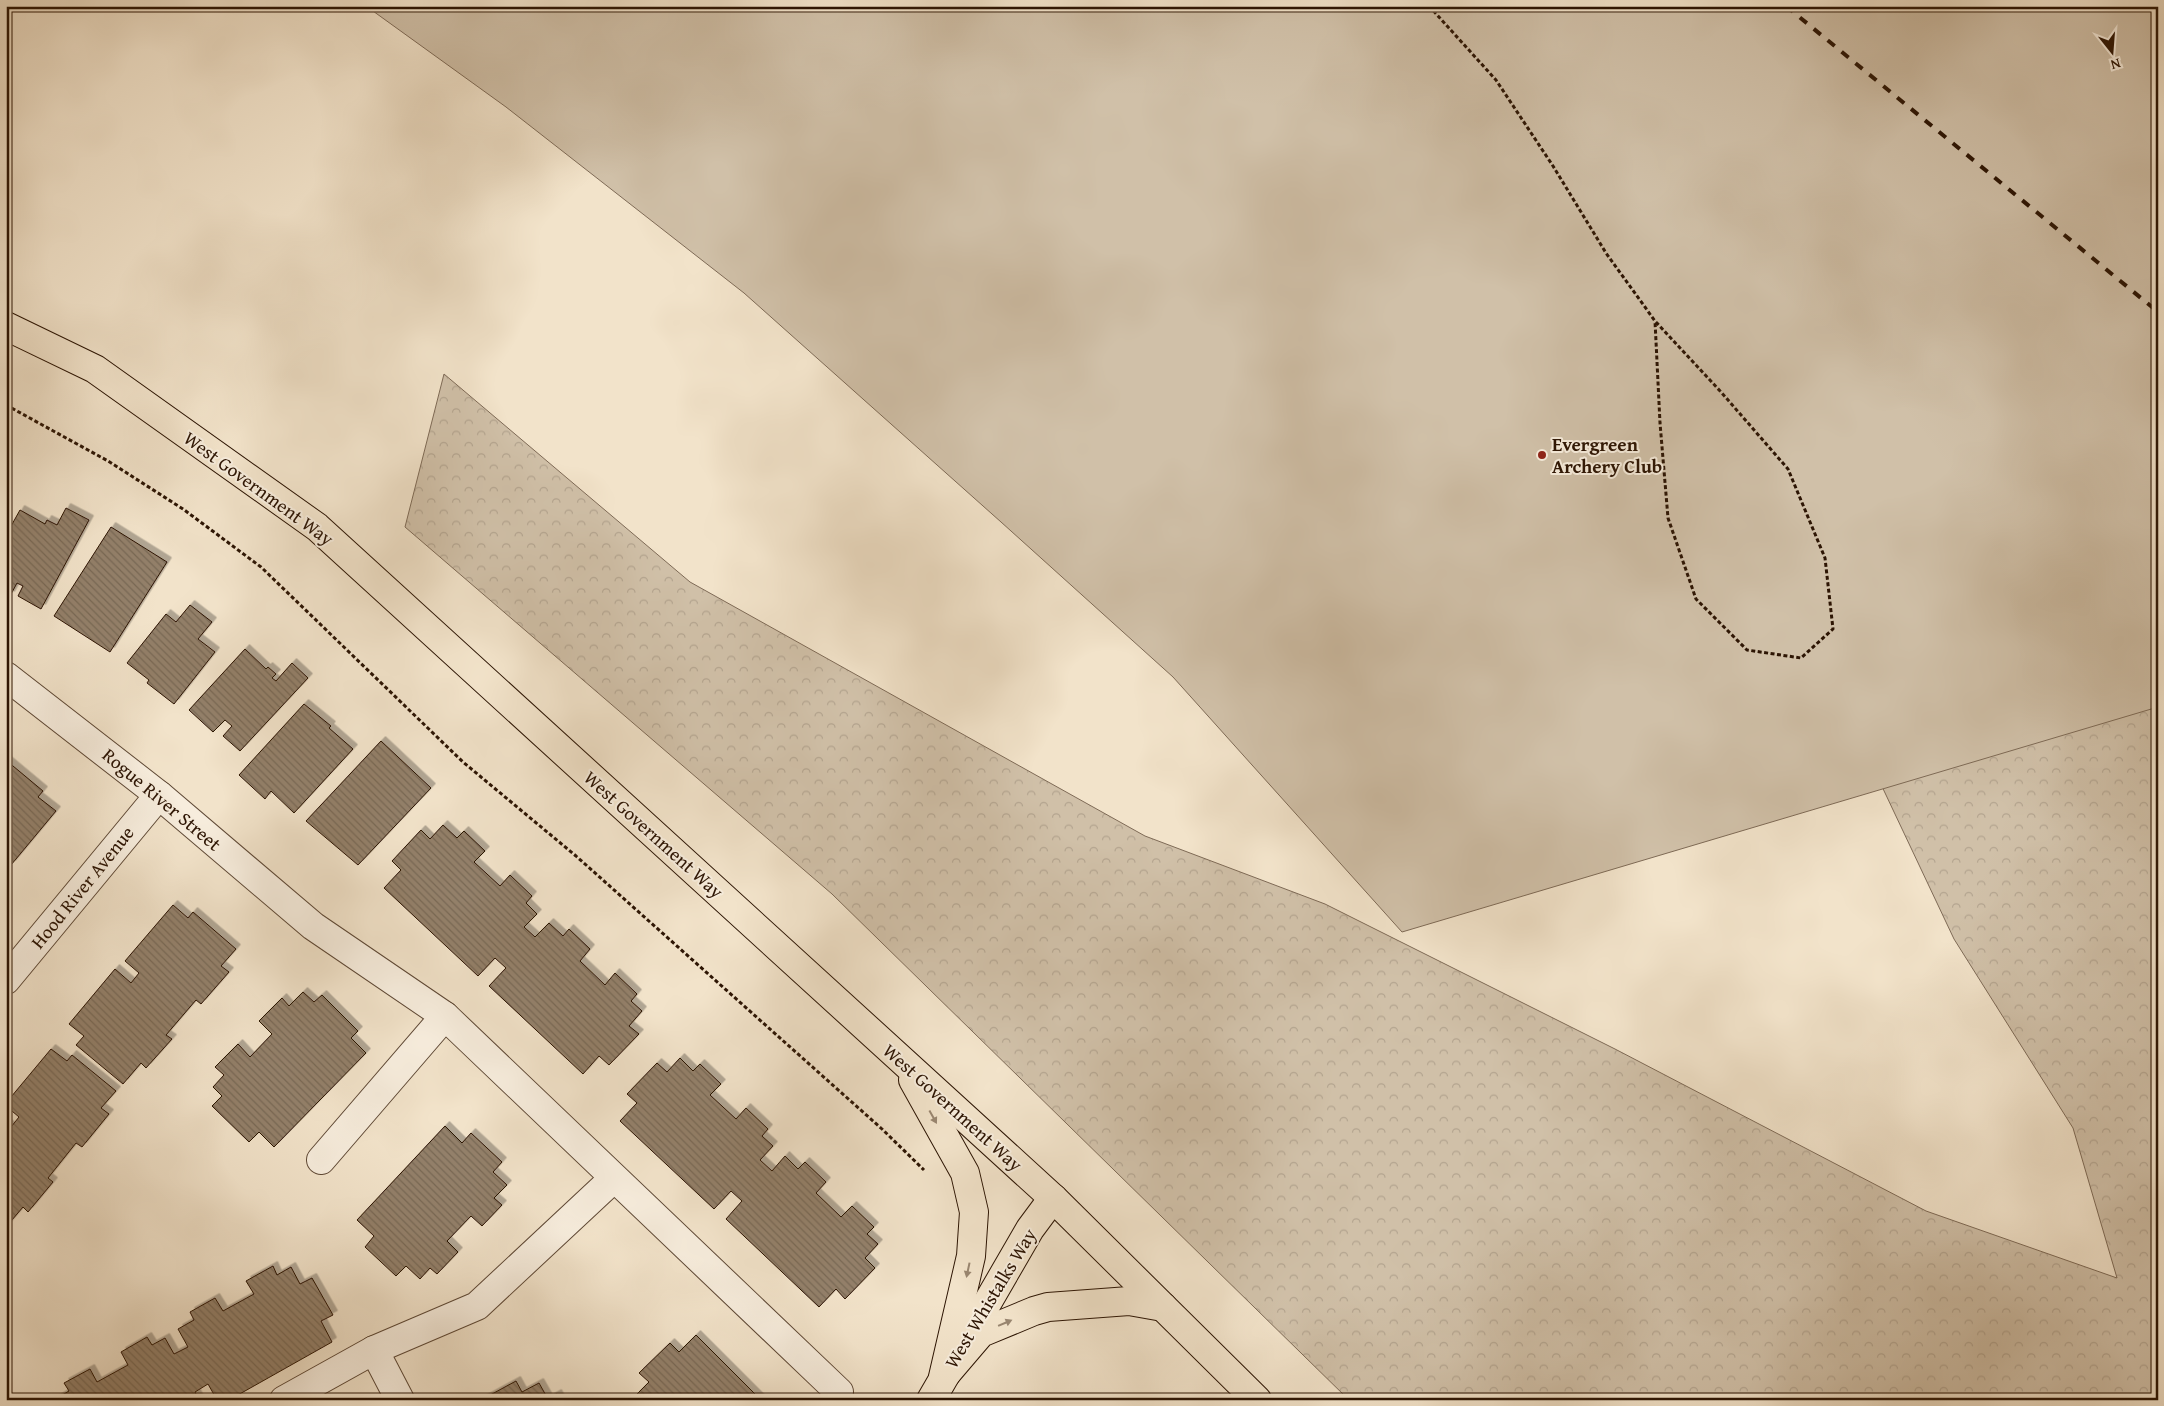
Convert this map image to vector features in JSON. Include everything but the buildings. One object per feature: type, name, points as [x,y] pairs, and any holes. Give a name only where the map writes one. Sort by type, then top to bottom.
[{"type":"main road","name":"West Government Way","points":[[6,326],[95,369],[317,527],[1053,1198],[1257,1400]]},
{"type":"main road","points":[[901,1059],[965,1173],[974,1212],[971,1256],[937,1388]]},
{"type":"main road","name":"West Whistalks Way","points":[[937,1388],[1030,1229],[1053,1198]]},
{"type":"main road","points":[[937,1388],[981,1333],[1034,1311],[1048,1307],[1129,1301],[1163,1307]]},
{"type":"street","name":"Rogue River Street","points":[[6,676],[159,795],[314,926],[445,1016],[613,1179],[839,1392]]},
{"type":"street","name":"Hood River Avenue","points":[[6,980],[159,795]]},
{"type":"street","points":[[321,1160],[445,1016]]},
{"type":"street","points":[[284,1400],[374,1350],[477,1306],[613,1179]]},
{"type":"street","points":[[374,1350],[400,1400]]},
{"type":"path","points":[[1429,6],[1496,80],[1554,166],[1606,253],[1655,321],[1721,392],[1788,469],[1825,558],[1833,629],[1802,658],[1747,650],[1696,598],[1668,518],[1660,423],[1655,321]]},
{"type":"path","points":[[6,405],[108,461],[182,509],[261,567],[463,762],[576,856],[882,1129],[926,1172]]},
{"type":"green space","name":"Evergreen Archery Club","points":[[366,6],[2158,6],[2158,707],[1402,932],[1173,677],[1001,522],[744,293],[506,107]]},
{"type":"green space","points":[[2158,6],[2158,1400],[1349,1400],[832,894],[405,527],[444,374],[690,582],[1145,836],[1325,904],[1615,1049],[1926,1211],[2117,1278],[2073,1128],[1954,939],[1852,723]]},
{"type":"railway","points":[[1786,6],[2158,312]]},
{"type":"place","name":"Evergreen Archery Club","points":[[1542,455]]}]
